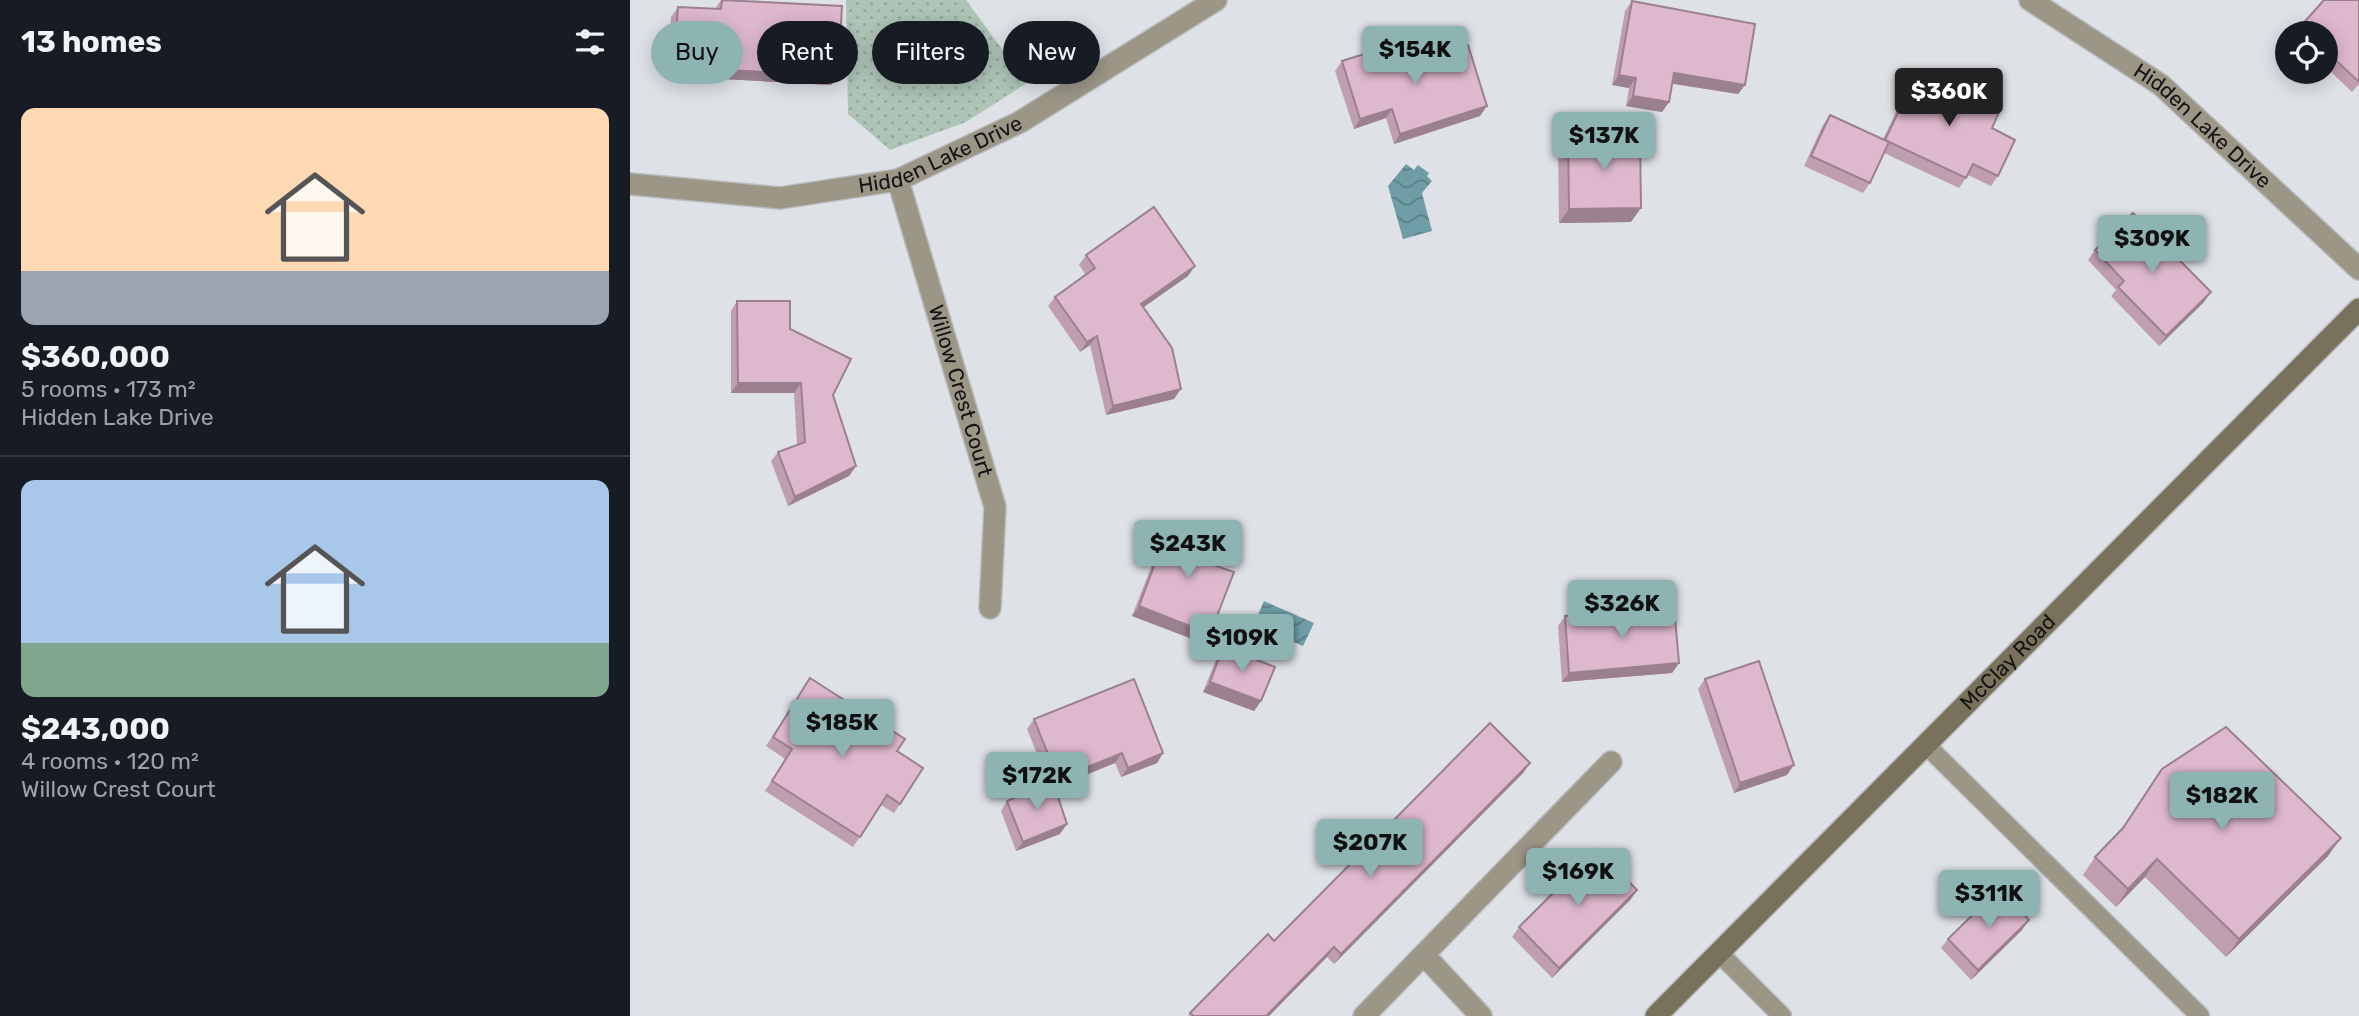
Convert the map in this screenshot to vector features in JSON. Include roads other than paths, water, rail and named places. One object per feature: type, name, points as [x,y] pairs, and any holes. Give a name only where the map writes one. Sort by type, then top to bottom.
[{"type":"main road","name":"McClay Road","points":[[1656,1016],[2359,309]]},
{"type":"street","name":"Hidden Lake Drive","points":[[630,184],[780,198],[898,180],[1020,122],[1216,0]]},
{"type":"street","name":"Hidden Lake Drive","points":[[2030,0],[2161,85],[2359,269]]},
{"type":"street","name":"Willow Crest Court","points":[[898,180],[995,507],[990,608]]},
{"type":"street","points":[[1364,1016],[1611,762]]},
{"type":"street","points":[[1424,955],[1482,1016]]},
{"type":"lane","points":[[1926,745],[2200,1016]]},
{"type":"lane","points":[[1719,953],[1782,1016]]},
{"type":"water","points":[[1406,164],[1414,170],[1418,165],[1429,173],[1427,176],[1432,181],[1422,193],[1432,231],[1403,239],[1388,186]]},
{"type":"water","points":[[1264,601],[1314,623],[1303,646],[1272,633],[1266,645],[1248,638]]}]
